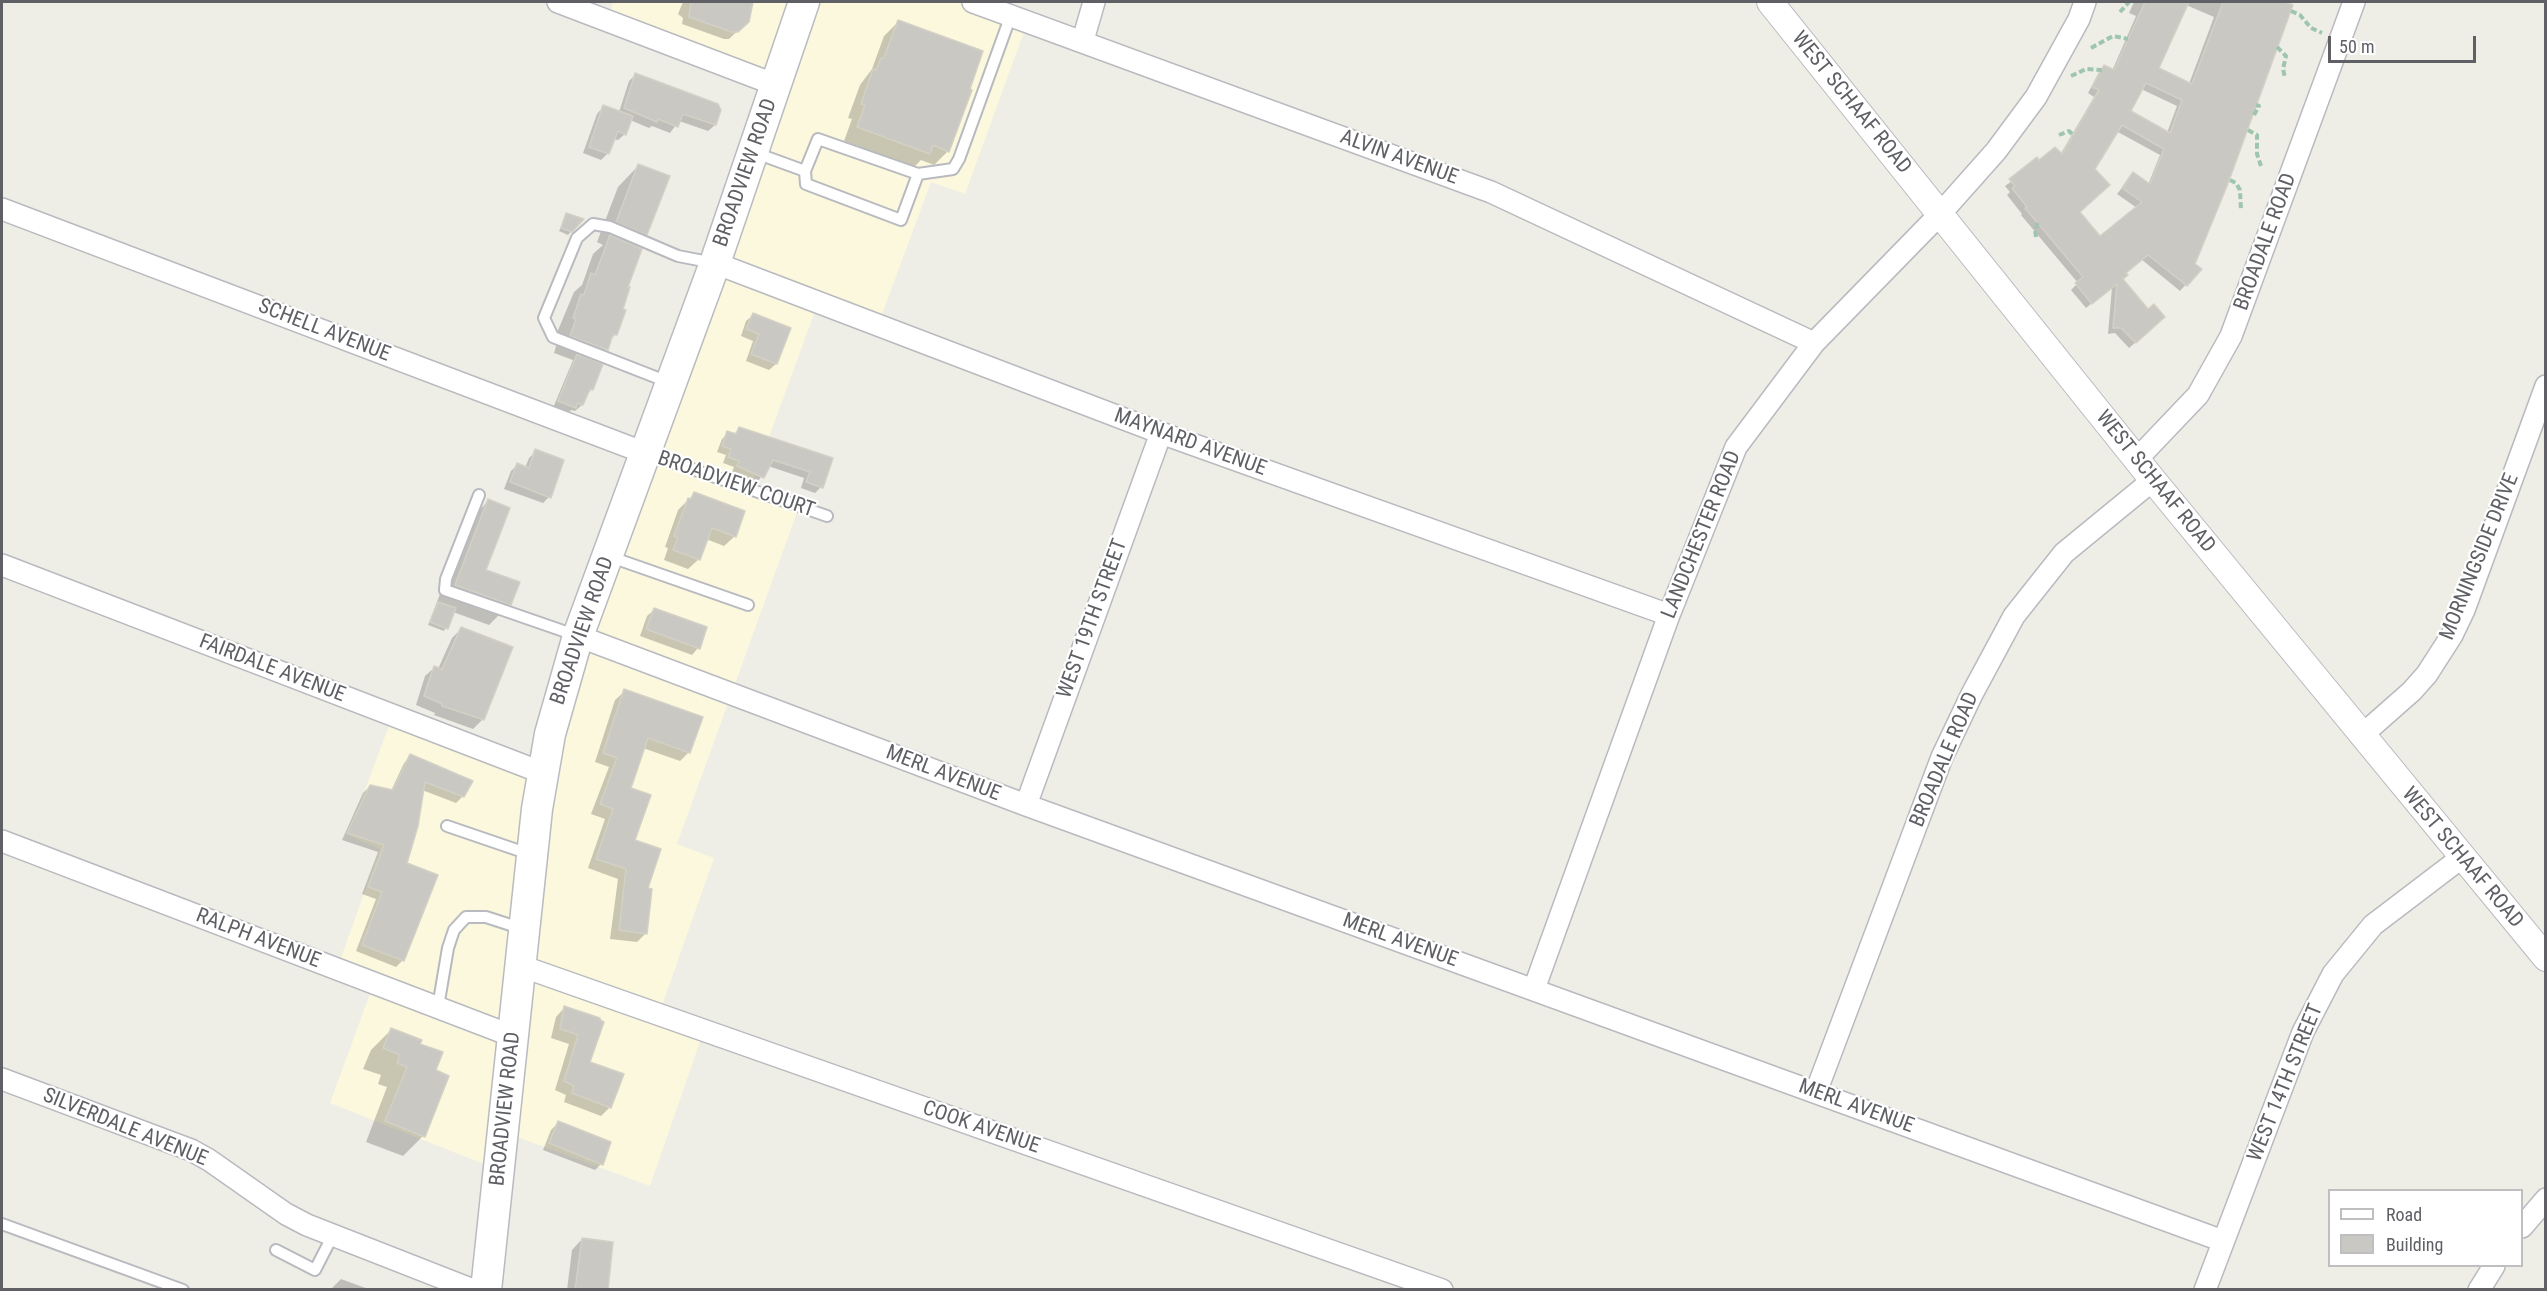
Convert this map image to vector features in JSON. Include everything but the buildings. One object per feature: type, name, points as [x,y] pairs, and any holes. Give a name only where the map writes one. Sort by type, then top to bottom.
[{"type":"main road","name":"BROADVIEW ROAD","points":[[486,1290],[543,773],[562,688],[578,636],[715,263],[804,2]]},
{"type":"street","points":[[558,2],[776,85]]},
{"type":"street","name":"ALVIN AVENUE","points":[[973,2],[1083,40],[1491,192],[1814,343]]},
{"type":"street","points":[[1083,40],[1094,2]]},
{"type":"street","name":"WEST SCHAAF ROAD","points":[[1770,2],[2153,480],[2461,858],[2546,958]]},
{"type":"street","name":"LANDCHESTER ROAD","points":[[1534,989],[1669,615],[1736,447],[1814,343],[1940,214],[1996,151],[2036,97],[2079,19],[2085,2]]},
{"type":"street","name":"BROADALE ROAD","points":[[2137,459],[2198,395],[2231,336],[2354,2]]},
{"type":"street","name":"SCHELL AVENUE","points":[[2,209],[645,453]]},
{"type":"street","name":"MAYNARD AVENUE","points":[[715,263],[1161,433],[1669,615]]},
{"type":"street","name":"MORNINGSIDE DRIVE","points":[[2361,736],[2412,691],[2427,674],[2452,635],[2464,610],[2546,386]]},
{"type":"street","name":"WEST 19TH STREET","points":[[1026,805],[1161,433]]},
{"type":"street","name":"BROADALE ROAD","points":[[1816,1092],[1942,757],[1972,694],[2009,626],[2064,553],[2153,480]]},
{"type":"street","name":"FAIRDALE AVENUE","points":[[2,565],[543,773]]},
{"type":"street","name":"MERL AVENUE","points":[[578,636],[1026,805],[2223,1241]]},
{"type":"street","name":"RALPH AVENUE","points":[[2,841],[515,1037]]},
{"type":"street","name":"WEST 14TH STREET","points":[[2205,1290],[2303,1032],[2333,974],[2373,925],[2461,858]]},
{"type":"street","name":"COOK AVENUE","points":[[521,966],[1442,1290]]},
{"type":"street","name":"SILVERDALE AVENUE","points":[[2,1079],[191,1150],[286,1214],[473,1290]]},
{"type":"street","points":[[2523,1226],[2546,1199]]},
{"type":"street","points":[[2479,1290],[2493,1267]]},
{"type":"lane","points":[[918,174],[901,220],[806,184],[805,171],[819,139],[918,174],[948,171],[959,159],[1011,15]]},
{"type":"lane","points":[[753,152],[805,171]]},
{"type":"lane","points":[[671,383],[552,337],[544,318],[577,238],[593,224],[610,227],[678,256],[715,263]]},
{"type":"lane","name":"BROADVIEW COURT","points":[[645,453],[827,516]]},
{"type":"lane","points":[[479,495],[446,579],[445,590],[526,620],[578,636]]},
{"type":"lane","points":[[608,556],[748,605]]},
{"type":"lane","points":[[447,826],[533,856]]},
{"type":"lane","points":[[438,1007],[448,948],[454,930],[466,917],[486,917],[525,929]]},
{"type":"lane","points":[[2,1224],[183,1290]]},
{"type":"lane","points":[[276,1250],[315,1270],[333,1235]]},
{"type":"path","points":[[2120,12],[2129,2]]},
{"type":"path","points":[[2291,11],[2300,15],[2311,28],[2322,33],[2320,43]]},
{"type":"path","points":[[2091,48],[2113,36],[2128,39]]},
{"type":"path","points":[[2277,47],[2286,56],[2283,69],[2285,78]]},
{"type":"path","points":[[2067,77],[2086,69],[2102,70]]},
{"type":"path","points":[[2254,115],[2259,106],[2256,105]]},
{"type":"path","points":[[2248,130],[2257,135],[2257,154],[2261,166]]},
{"type":"path","points":[[2059,135],[2069,131],[2072,134]]},
{"type":"path","points":[[2230,180],[2236,183],[2240,190],[2241,211]]},
{"type":"path","points":[[2036,237],[2038,224]]},
{"type":"shaded area","points":[[613,2],[973,2],[1028,21],[965,194],[931,182],[878,325],[818,303],[750,489],[799,507],[677,844],[714,858],[659,1014],[704,1030],[650,1186],[504,1132],[499,1170],[330,1103],[374,983],[337,969],[380,849],[348,835],[393,715],[542,773],[776,86],[607,20]]}]
